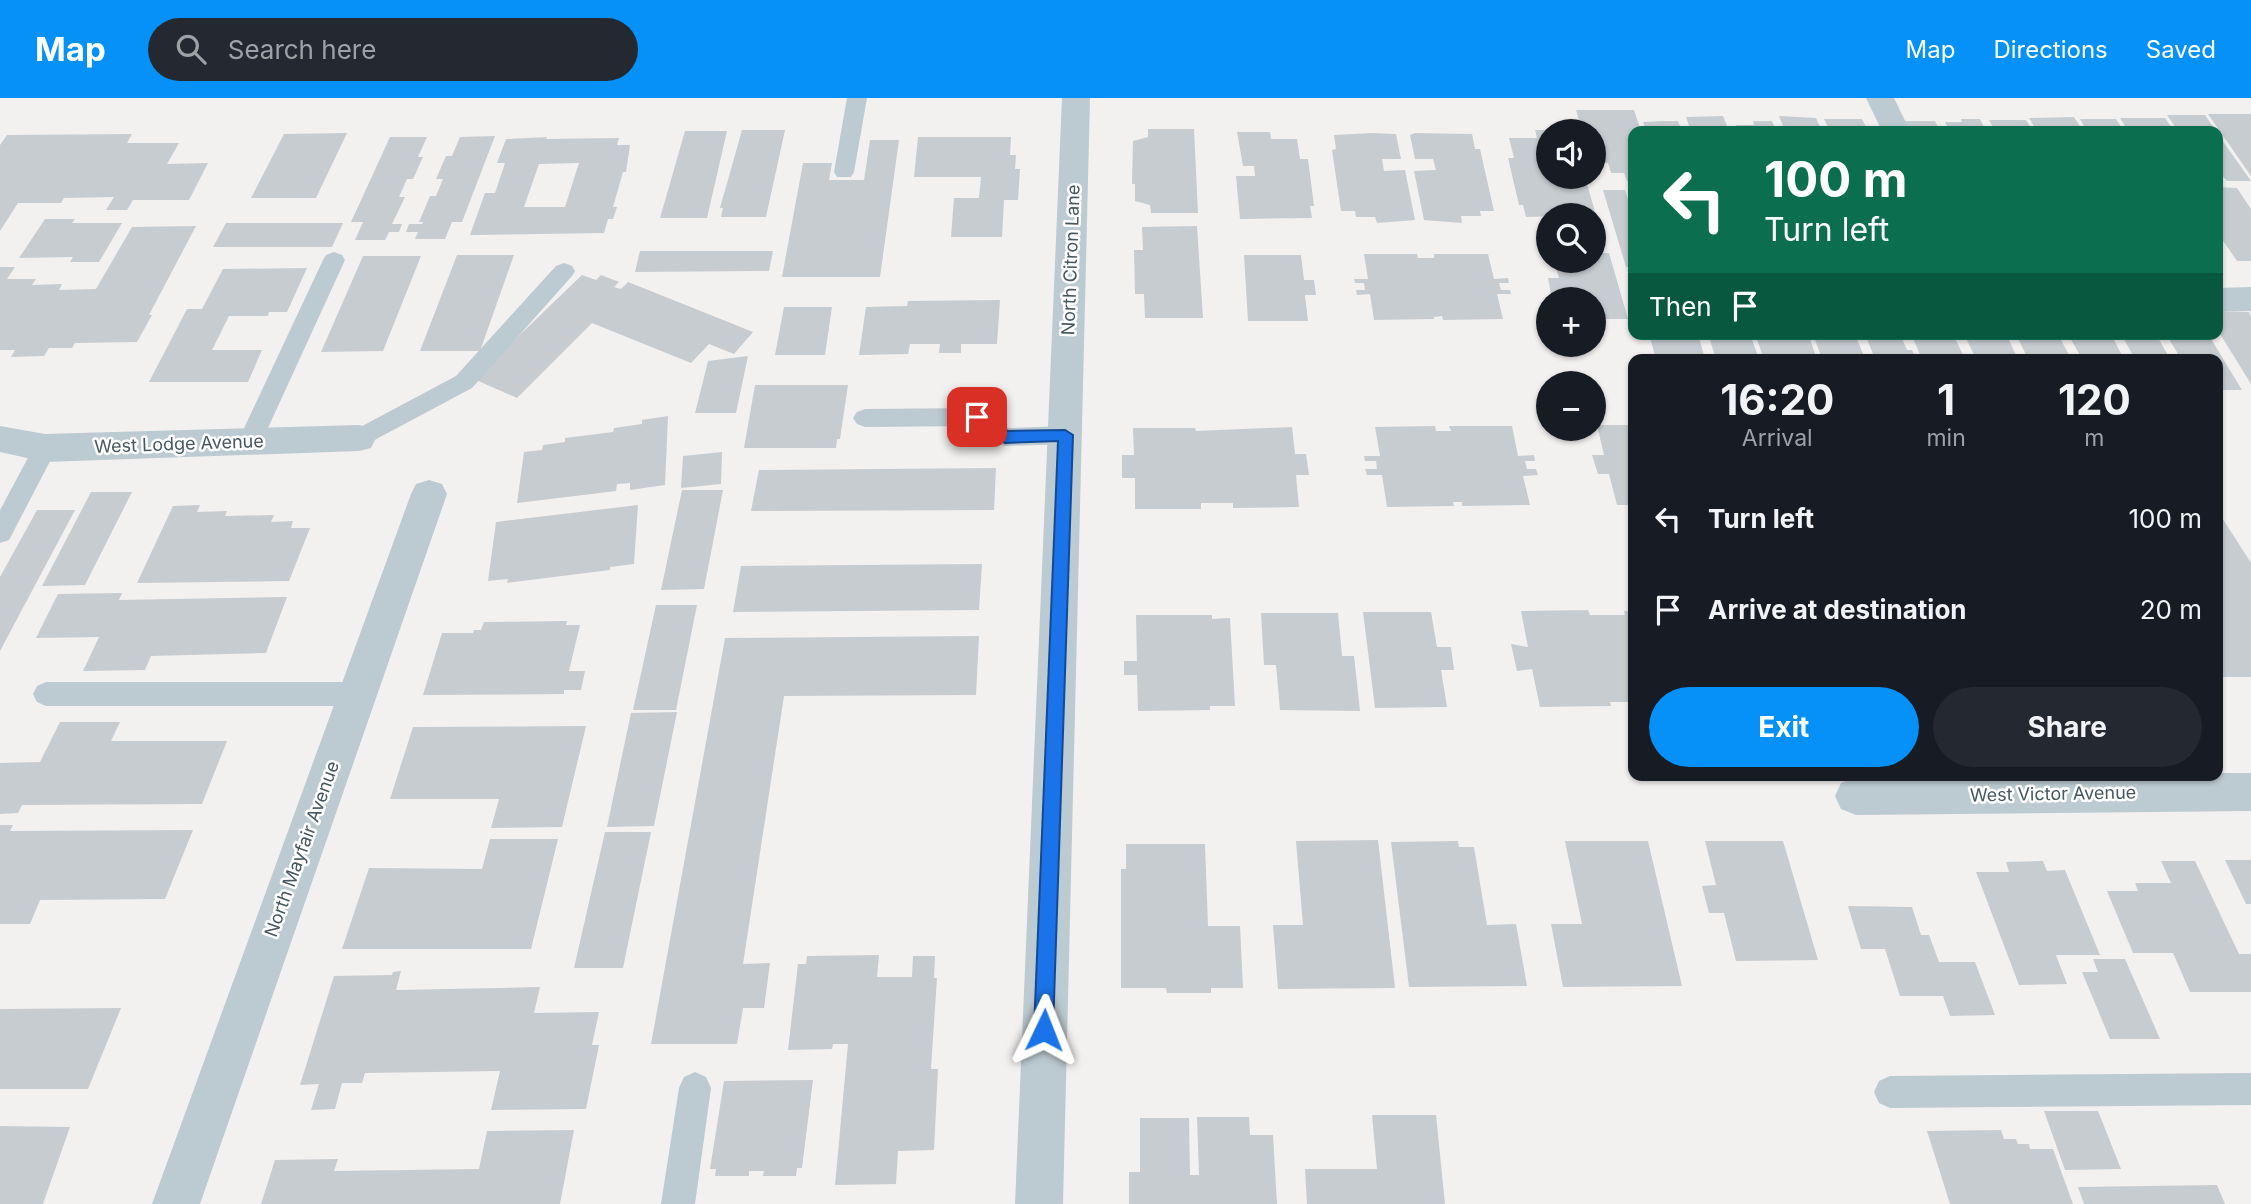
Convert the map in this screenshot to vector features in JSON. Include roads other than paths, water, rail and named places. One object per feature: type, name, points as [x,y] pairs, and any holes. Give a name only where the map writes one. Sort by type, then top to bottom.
[{"type":"street","name":"North Citron Lane","points":[[1039,1204],[1076,98]]},
{"type":"street","points":[[1880,98],[1894,126]]},
{"type":"street","points":[[2223,300],[2251,299]]},
{"type":"street","name":"West Lodge Avenue","points":[[0,439],[45,448],[359,438]]},
{"type":"street","name":"North Mayfair Avenue","points":[[176,1204],[429,494]]},
{"type":"street","name":"West Victor Avenue","points":[[1856,796],[2251,792]]},
{"type":"lane","points":[[844,172],[857,98]]},
{"type":"lane","points":[[250,441],[334,260]]},
{"type":"lane","points":[[359,438],[464,382],[564,271]]},
{"type":"lane","points":[[865,418],[977,417],[1005,437],[1066,428]]},
{"type":"lane","points":[[0,533],[45,448]]},
{"type":"lane","points":[[46,694],[357,694]]},
{"type":"lane","points":[[678,1204],[695,1088]]},
{"type":"lane","points":[[1890,1091],[2251,1089]]}]
